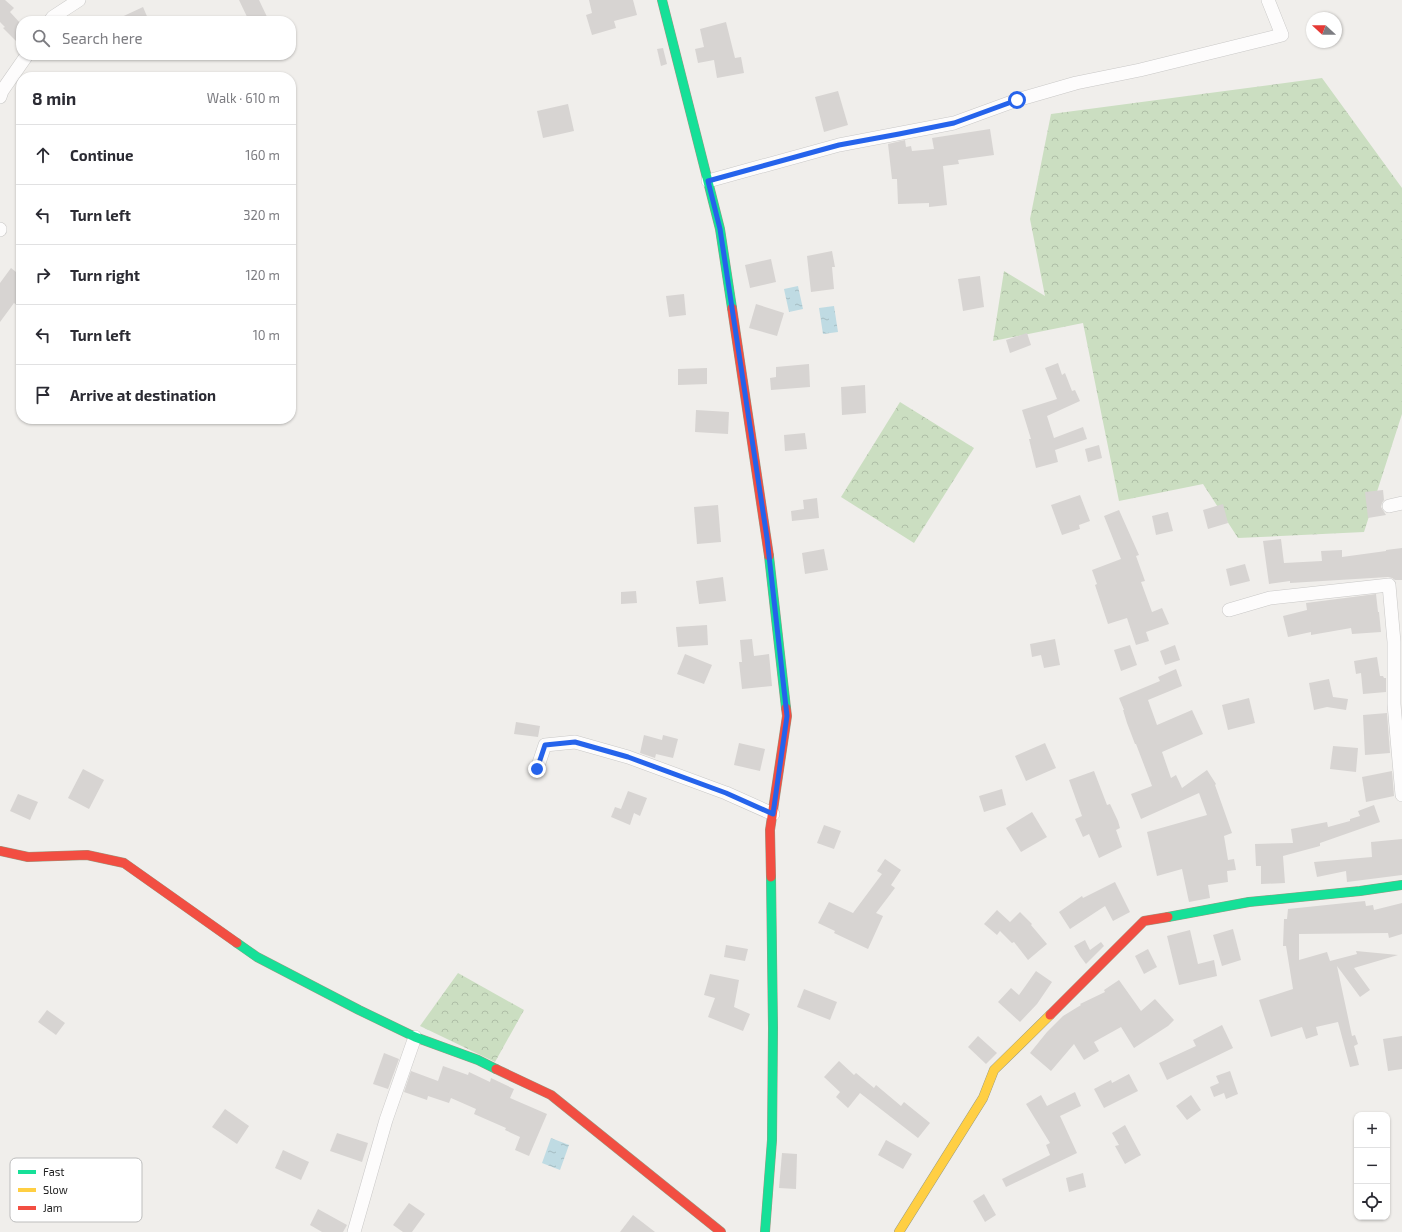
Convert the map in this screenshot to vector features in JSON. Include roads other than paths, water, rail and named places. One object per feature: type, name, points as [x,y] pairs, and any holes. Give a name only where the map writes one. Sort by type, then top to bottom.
[{"type":"street","points":[[55,16],[79,0]]},
{"type":"street","points":[[662,0],[720,229],[767,538],[787,716],[770,830],[773,1028],[772,1140],[765,1232]]},
{"type":"street","points":[[708,181],[839,145],[954,123],[1017,100],[1076,83],[1140,70],[1282,35],[1268,0]]},
{"type":"street","points":[[0,97],[2,91],[24,60]]},
{"type":"street","points":[[1229,610],[1270,598],[1389,585],[1394,642],[1394,704],[1402,795]]},
{"type":"street","points":[[537,769],[545,745],[575,742],[635,759],[726,793],[773,814]]},
{"type":"street","points":[[0,851],[28,857],[87,856],[124,863],[257,957],[359,1010],[415,1037],[478,1060],[550,1095],[721,1232]]},
{"type":"street","points":[[899,1232],[983,1098],[994,1070],[1144,921],[1250,902],[1360,891],[1402,885]]},
{"type":"street","points":[[354,1232],[386,1120],[415,1037]]},
{"type":"water","points":[[798,286],[803,309],[789,312],[784,289]]},
{"type":"water","points":[[834,306],[838,332],[823,334],[819,308]]},
{"type":"water","points":[[551,1138],[569,1145],[560,1170],[542,1163]]}]
